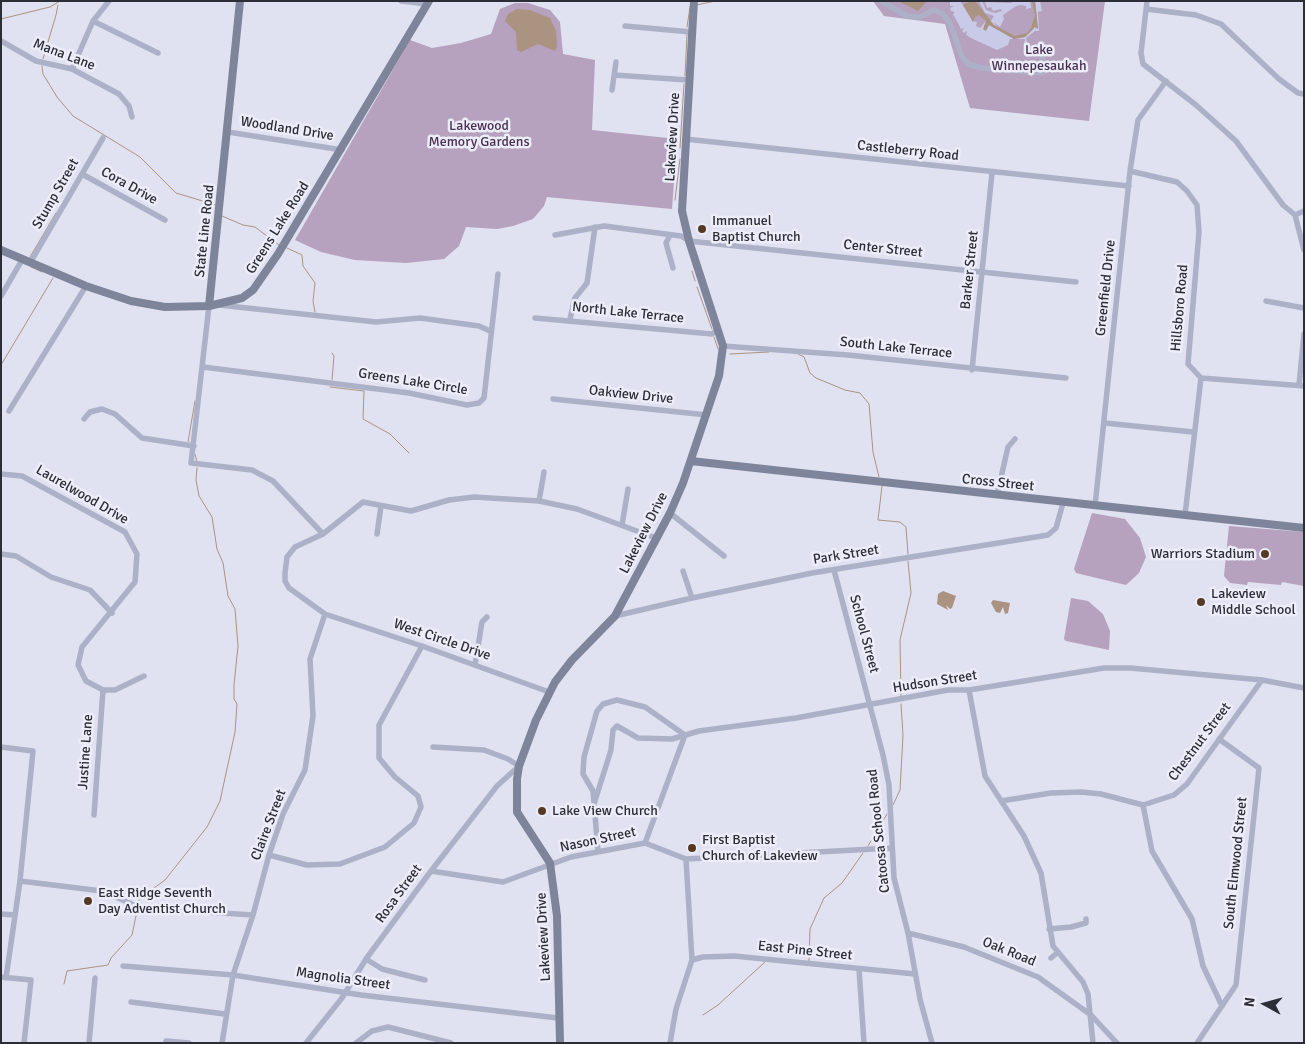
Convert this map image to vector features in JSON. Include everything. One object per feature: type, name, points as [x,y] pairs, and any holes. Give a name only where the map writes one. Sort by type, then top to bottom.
[{"type":"street","points":[[72,69],[93,21],[109,1]]},
{"type":"street","name":"State Line Road","points":[[240,1],[213,306],[190,446],[191,463],[252,470],[273,481],[323,534]]},
{"type":"street","points":[[401,1],[428,3]]},
{"type":"street","name":"Lakeview Drive","points":[[560,1043],[557,916],[550,863],[517,812],[515,801],[518,766],[550,692],[572,660],[615,616],[670,512],[707,415],[719,376],[723,346],[689,241],[682,211],[694,1]]},
{"type":"street","points":[[881,1],[907,16],[920,17],[934,10],[943,14],[950,23],[962,57],[970,65],[1043,73],[1042,43]]},
{"type":"street","points":[[1147,1],[1141,53],[1143,64],[1166,81],[1236,141],[1283,205],[1295,215],[1304,250]]},
{"type":"street","name":"Greens Lake Road","points":[[1,250],[86,286],[131,301],[165,307],[213,306],[242,298],[254,290],[342,150],[428,3]]},
{"type":"street","points":[[1146,9],[1196,15],[1221,24],[1279,79],[1298,93],[1304,94]]},
{"type":"street","points":[[93,21],[158,53]]},
{"type":"street","points":[[625,26],[691,32]]},
{"type":"street","name":"Mana Lane","points":[[1,41],[36,61],[72,69],[119,94],[129,106],[132,117]]},
{"type":"street","points":[[612,90],[616,62]]},
{"type":"street","points":[[614,75],[688,80]]},
{"type":"street","name":"Greenfield Drive","points":[[1095,506],[1130,171],[1138,120],[1166,81]]},
{"type":"street","name":"Woodland Drive","points":[[228,132],[342,150]]},
{"type":"street","name":"Stump Street","points":[[1,296],[26,262],[103,138]]},
{"type":"street","name":"Castleberry Road","points":[[685,140],[1129,186]]},
{"type":"street","name":"Hillsboro Road","points":[[1130,171],[1177,182],[1187,191],[1197,206],[1199,232],[1188,364],[1201,378]]},
{"type":"street","name":"Barker Street","points":[[972,370],[992,173]]},
{"type":"street","name":"Cora Drive","points":[[82,174],[165,220]]},
{"type":"street","points":[[1295,215],[1304,211]]},
{"type":"street","name":"Center Street","points":[[555,235],[604,226],[681,236],[689,241],[1076,282]]},
{"type":"street","points":[[570,319],[575,298],[587,283],[595,227]]},
{"type":"street","points":[[670,235],[666,243],[673,268]]},
{"type":"street","points":[[213,306],[376,322],[420,318],[479,326],[490,331],[498,274]]},
{"type":"street","points":[[9,411],[86,286]]},
{"type":"street","points":[[1266,301],[1304,308]]},
{"type":"street","name":"North Lake Terrace","points":[[534,318],[570,319],[712,334],[718,329]]},
{"type":"street","name":"Greens Lake Circle","points":[[202,367],[410,393],[467,405],[479,403],[484,398],[490,331]]},
{"type":"street","points":[[1184,515],[1201,378],[1301,385],[1304,334]]},
{"type":"street","name":"South Lake Terrace","points":[[723,346],[848,355],[972,370],[1066,378]]},
{"type":"street","name":"Oakview Drive","points":[[553,399],[707,415]]},
{"type":"street","points":[[84,419],[90,412],[102,409],[114,414],[142,438],[190,446]]},
{"type":"street","points":[[1105,423],[1193,432]]},
{"type":"street","points":[[997,496],[1008,448],[1014,439]]},
{"type":"street","name":"Cross Street","points":[[690,461],[1304,528]]},
{"type":"street","points":[[539,501],[544,472]]},
{"type":"street","name":"Laurelwood Drive","points":[[1,474],[22,476],[124,532],[137,554],[135,582],[82,647],[78,665],[86,681],[103,690]]},
{"type":"street","points":[[622,525],[628,489]]},
{"type":"street","points":[[377,534],[381,506],[411,511],[449,500],[474,497],[539,501],[577,509],[656,538]]},
{"type":"street","name":"West Circle Drive","points":[[381,506],[363,502],[323,534],[296,547],[287,557],[284,573],[285,582],[295,594],[325,614],[422,646],[550,692]]},
{"type":"street","name":"Park Street","points":[[615,616],[692,598],[834,570],[1048,535],[1056,528],[1063,503]]},
{"type":"street","points":[[670,512],[724,556]]},
{"type":"street","points":[[1,554],[16,556],[51,577],[90,590],[112,612]]},
{"type":"street","name":"School Street","points":[[834,570],[869,705]]},
{"type":"street","points":[[683,571],[692,598]]},
{"type":"street","name":"Claire Street","points":[[222,1043],[225,1014],[233,975],[253,915],[269,855],[284,814],[305,770],[313,716],[310,659],[325,614]]},
{"type":"street","points":[[475,665],[482,622],[487,617]]},
{"type":"street","points":[[269,855],[307,865],[340,864],[385,847],[414,823],[421,807],[418,796],[395,777],[379,758],[379,725],[422,646]]},
{"type":"street","name":"Hudson Street","points":[[594,804],[611,750],[613,730],[617,726],[638,738],[651,740],[672,739],[698,731],[869,705],[948,690],[969,690],[1104,668],[1130,668],[1262,680],[1304,688]]},
{"type":"street","points":[[103,690],[114,690],[144,676]]},
{"type":"street","name":"Chestnut Street","points":[[1143,805],[1174,795],[1187,784],[1262,680]]},
{"type":"street","name":"Justine Lane","points":[[94,815],[103,690]]},
{"type":"street","points":[[969,690],[985,776],[1024,836],[1041,873],[1053,946],[1083,982],[1088,994],[1093,1043]]},
{"type":"street","points":[[598,851],[593,791],[583,774],[584,756],[597,711],[603,704],[617,700],[645,708],[685,735],[645,843]]},
{"type":"street","name":"Catoosa School Road","points":[[869,705],[889,785],[894,878],[932,1043]]},
{"type":"street","name":"South Elmwood Street","points":[[1219,739],[1259,768],[1236,985],[1222,1006]]},
{"type":"street","points":[[1,747],[33,751],[16,915],[3,977],[31,980],[24,1043]]},
{"type":"street","points":[[433,747],[484,750],[508,759],[518,766]]},
{"type":"street","name":"Rosa Street","points":[[306,1043],[345,993],[366,959],[431,871],[497,786],[518,766]]},
{"type":"street","points":[[1001,801],[1051,793],[1081,792],[1102,794],[1143,805],[1152,851],[1192,919],[1203,966],[1222,1006],[1197,1043]]},
{"type":"street","name":"Nason Street","points":[[431,871],[502,882],[550,863],[598,851],[645,843],[686,859],[892,848]]},
{"type":"street","points":[[670,1043],[676,1009],[692,960],[686,859]]},
{"type":"street","points":[[20,881],[102,891],[141,908],[162,911],[253,915]]},
{"type":"street","points":[[1,914],[16,915]]},
{"type":"street","points":[[1049,929],[1071,927],[1086,923],[1086,919]]},
{"type":"street","name":"Oak Road","points":[[908,933],[964,946],[1038,977],[1091,1015],[1117,1043]]},
{"type":"street","points":[[1051,958],[1057,953]]},
{"type":"street","name":"East Pine Street","points":[[692,960],[703,957],[734,956],[915,974]]},
{"type":"street","points":[[366,959],[382,969],[425,980]]},
{"type":"street","name":"Magnolia Street","points":[[123,966],[233,975],[345,993],[558,1018]]},
{"type":"street","points":[[859,969],[864,1043]]},
{"type":"street","points":[[89,1043],[95,978]]},
{"type":"street","points":[[131,1002],[225,1014]]},
{"type":"street","points":[[356,1043],[372,1030],[388,1026],[451,1043]]},
{"type":"street","points":[[166,1040],[189,1043]]},
{"type":"green space","name":"Lake Winnepesaukah","points":[[873,1],[1105,1],[1089,121],[970,108],[945,24],[884,16]]},
{"type":"green space","name":"Lakewood Memory Gardens","points":[[515,3],[528,3],[550,10],[560,22],[563,54],[595,60],[592,130],[677,139],[672,209],[547,197],[544,206],[533,219],[497,229],[466,227],[459,246],[444,259],[406,263],[355,260],[321,252],[295,240],[410,40],[432,48],[461,43],[491,34],[500,9]]},
{"type":"green space","points":[[1092,513],[1125,519],[1140,538],[1146,557],[1139,573],[1126,585],[1076,573],[1074,569]]},
{"type":"green space","name":"Warriors Stadium","points":[[1229,526],[1304,532],[1304,586],[1282,582],[1281,585],[1248,582],[1247,585],[1230,583],[1224,576]]},
{"type":"green space","points":[[1071,598],[1088,601],[1103,614],[1110,631],[1109,650],[1064,639]]},
{"type":"shaded area","points":[[898,1],[927,1],[918,11]]},
{"type":"shaded area","points":[[950,1],[960,1],[973,21],[977,22],[976,26],[980,28],[986,21],[987,26],[989,25],[1014,39],[1010,39],[1008,45],[997,50],[966,35],[967,31],[964,33],[962,31],[964,28],[961,29],[953,14],[955,12],[951,11],[950,8],[954,6],[950,6]]},
{"type":"shaded area","points":[[975,1],[994,25],[1015,36],[1027,33],[1031,28],[1035,15],[1032,1],[1035,1],[1038,29],[1035,27],[1025,37],[1014,39],[989,25],[986,31],[983,29],[986,21],[979,15],[975,17],[973,22],[963,5]]},
{"type":"shaded area","points":[[979,1],[982,1],[986,10],[995,13],[1002,11],[1001,9],[993,11],[991,7],[987,8],[985,2],[1012,3],[1013,1],[1030,1],[1031,8],[1026,9],[1026,6],[1021,5],[1016,6],[1003,15],[1004,19],[1000,27],[993,22],[1001,31],[990,22],[994,16],[985,13]]},
{"type":"shaded area","points":[[1035,1],[1040,1],[1042,11],[1038,12],[1039,31],[1035,31],[1026,38],[1027,42],[1024,44],[1025,39],[1014,39],[1025,37],[1035,27],[1038,29]]},
{"type":"shaded area","points":[[517,9],[530,10],[550,18],[556,31],[557,47],[555,51],[538,44],[521,52],[517,50],[516,32],[505,21],[508,14]]},
{"type":"shaded area","points":[[943,591],[956,596],[952,608],[950,609],[946,605],[948,610],[937,604],[938,594]]},
{"type":"shaded area","points":[[993,600],[1010,603],[1008,613],[1005,614],[1003,607],[1000,613],[996,612],[991,603]]},
{"type":"waterway","points":[[1,19],[50,7],[60,1]]},
{"type":"waterway","points":[[697,5],[715,1]]},
{"type":"waterway","points":[[43,59],[58,5]]},
{"type":"waterway","points":[[687,27],[690,7]]},
{"type":"waterway","points":[[685,76],[687,34]]},
{"type":"waterway","points":[[42,66],[43,74],[57,97],[73,116],[140,157],[176,193],[216,205]]},
{"type":"waterway","points":[[680,148],[684,84]]},
{"type":"waterway","points":[[675,200],[680,159]]},
{"type":"waterway","points":[[30,257],[56,213]]},
{"type":"waterway","points":[[222,216],[243,225],[255,227],[279,245]]},
{"type":"waterway","points":[[287,248],[302,255],[303,266],[315,283],[313,301],[315,312]]},
{"type":"waterway","points":[[31,267],[42,272]]},
{"type":"waterway","points":[[692,271],[695,281]]},
{"type":"waterway","points":[[1,365],[53,278]]},
{"type":"waterway","points":[[697,287],[712,329]]},
{"type":"waterway","points":[[714,337],[718,349]]},
{"type":"waterway","points":[[730,354],[769,352]]},
{"type":"waterway","points":[[332,353],[334,356],[332,380]]},
{"type":"waterway","points":[[798,354],[804,357],[810,373],[816,378],[845,390],[860,393],[869,404],[873,452],[879,477]]},
{"type":"waterway","points":[[330,387],[364,391],[363,419],[390,434],[409,453]]},
{"type":"waterway","points":[[188,442],[195,401]]},
{"type":"waterway","points":[[195,454],[197,462]]},
{"type":"waterway","points":[[138,903],[139,899],[165,880],[207,827],[220,801],[235,732],[237,704],[234,699],[234,685],[238,646],[235,609],[228,596],[223,563],[217,549],[212,517],[199,496],[196,480],[197,468]]},
{"type":"waterway","points":[[882,486],[878,520],[900,522],[906,527],[908,554]]},
{"type":"waterway","points":[[901,696],[900,640],[911,593],[908,561]]},
{"type":"waterway","points":[[893,805],[900,790],[903,735],[901,704]]},
{"type":"waterway","points":[[868,846],[887,814]]},
{"type":"waterway","points":[[809,961],[810,929],[824,898],[842,883],[863,853]]},
{"type":"waterway","points":[[64,984],[67,971],[108,965],[111,958],[132,935],[137,911]]},
{"type":"waterway","points":[[703,1015],[718,1005],[765,962]]},
{"type":"place","name":"Immanuel Baptist Church","points":[[702,229]]},
{"type":"place","name":"Warriors Stadium","points":[[1265,554]]},
{"type":"place","name":"Lakeview Middle School","points":[[1201,602]]},
{"type":"place","name":"Lake View Church","points":[[542,811]]},
{"type":"place","name":"First Baptist Church of Lakeview","points":[[692,848]]},
{"type":"place","name":"East Ridge Seventh Day Adventist Church","points":[[88,901]]}]
